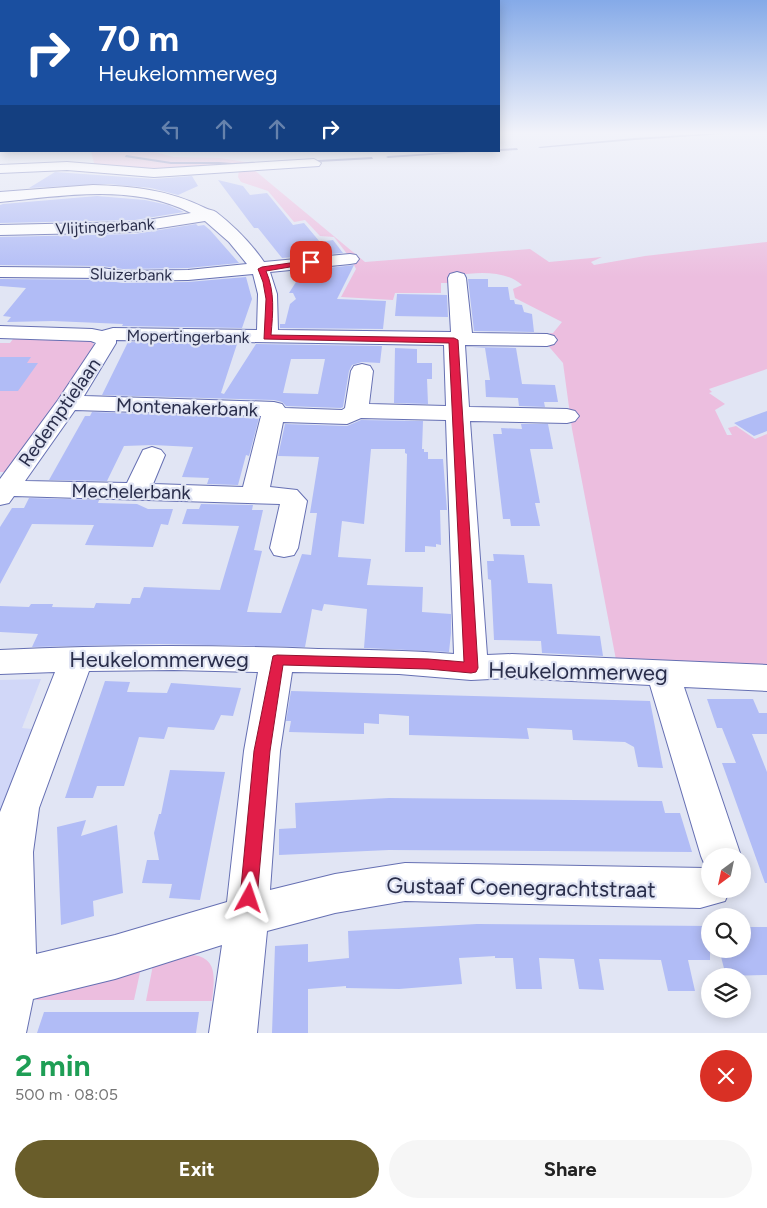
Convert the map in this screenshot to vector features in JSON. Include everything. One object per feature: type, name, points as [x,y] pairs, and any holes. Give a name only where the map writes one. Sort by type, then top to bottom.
[{"type":"street","points":[[45,194],[75,180]]},
{"type":"street","points":[[0,197],[130,191],[205,205],[262,269],[270,299],[267,337]]},
{"type":"street","name":"Vlijtingerbank","points":[[0,230],[135,226],[205,205]]},
{"type":"street","name":"Sluizerbank","points":[[0,272],[102,273],[123,276],[188,275],[350,259]]},
{"type":"street","points":[[457,278],[462,336],[450,333],[457,414],[471,668]]},
{"type":"street","name":"Redemptielaan","points":[[0,332],[92,335],[103,338],[106,346],[68,404],[3,492]]},
{"type":"street","name":"Mopertingerbank","points":[[103,338],[113,334],[390,339],[450,333],[482,341],[488,338],[547,340]]},
{"type":"street","points":[[356,411],[362,371]]},
{"type":"street","name":"Montenakerbank","points":[[68,404],[274,409],[273,415],[346,416],[356,411],[567,416]]},
{"type":"street","points":[[255,494],[273,415]]},
{"type":"street","points":[[137,491],[152,455]]},
{"type":"street","name":"Mechelerbank","points":[[3,492],[137,491],[285,496],[293,499],[284,548]]},
{"type":"street","points":[[2,1033],[7,981],[12,859],[10,807],[77,658]]},
{"type":"street","name":"Heukelommerweg","points":[[0,662],[77,658],[277,660],[428,664],[493,669],[512,666],[767,678]]},
{"type":"street","points":[[233,1033],[247,916],[262,751],[277,660]]},
{"type":"street","points":[[663,673],[718,848]]},
{"type":"street","name":"Gustaaf Coenegrachtstraat","points":[[7,981],[127,954],[247,916],[357,889],[405,882],[701,889]]},
{"type":"shaded area","points":[[240,180],[266,180],[365,262],[530,249],[549,262],[602,257],[591,262],[594,265],[645,256],[767,242],[767,369],[709,389],[712,392],[709,393],[725,404],[715,410],[727,435],[732,435],[728,428],[736,426],[755,439],[767,434],[767,672],[617,665],[572,429],[563,363],[545,342],[552,341],[550,333],[553,333],[562,322],[515,298],[513,289],[522,285],[500,274],[473,273],[457,275],[451,283],[441,283],[441,293],[395,293],[393,300],[341,297],[356,269],[351,259],[334,237],[320,236],[305,220],[294,222],[268,191]]},
{"type":"shaded area","points":[[13,339],[81,339],[92,341],[95,347],[9,472],[0,472],[0,343],[10,343]]},
{"type":"shaded area","points":[[41,679],[22,728],[32,729],[0,811],[0,680]]},
{"type":"shaded area","points":[[193,955],[201,957],[211,966],[214,978],[212,1001],[146,1001],[153,965]]},
{"type":"shaded area","points":[[141,968],[134,1000],[36,1000],[42,995]]},
{"type":"building","points":[[42,180],[195,180],[198,186],[178,195],[151,188],[108,184],[29,188]]},
{"type":"building","points":[[218,180],[243,186],[250,195],[267,193],[293,225],[304,223],[320,242],[333,240],[343,253],[282,258],[258,228],[254,228]]},
{"type":"building","points":[[97,196],[145,200],[168,205],[184,212],[135,220],[0,223],[0,205],[3,204]]},
{"type":"building","points":[[196,224],[198,226],[204,225],[210,230],[239,263],[188,268],[123,269],[102,266],[0,265],[0,237],[135,234]]},
{"type":"building","points":[[354,265],[337,299],[386,301],[383,329],[280,328],[280,324],[285,324],[290,304],[296,299],[293,293],[289,293],[303,271]]},
{"type":"building","points":[[246,277],[252,299],[242,328],[122,326],[123,324],[53,321],[7,322],[11,317],[3,316],[26,288],[0,286],[0,279],[102,280],[123,283],[188,282]]},
{"type":"building","points":[[468,279],[488,279],[488,287],[508,287],[510,300],[514,300],[515,304],[522,305],[524,312],[532,314],[534,332],[474,331]]},
{"type":"building","points":[[397,294],[447,295],[448,317],[395,316]]},
{"type":"building","points":[[128,342],[237,344],[221,393],[224,394],[256,344],[382,346],[380,363],[362,362],[352,365],[349,371],[343,407],[341,408],[286,406],[282,402],[274,400],[102,395]],"holes":[[[291,359],[325,359],[318,394],[283,393]]]},
{"type":"building","points":[[472,347],[516,348],[522,384],[555,385],[558,402],[544,402],[545,407],[519,406],[518,398],[486,397],[485,380],[490,380],[485,348]]},
{"type":"building","points":[[395,348],[417,349],[417,363],[432,363],[432,379],[427,379],[428,404],[394,403]]},
{"type":"building","points":[[0,357],[31,357],[27,363],[38,363],[18,391],[0,391]]},
{"type":"building","points":[[767,411],[767,431],[754,436],[734,423]]},
{"type":"building","points":[[92,412],[259,418],[249,456],[246,455],[238,485],[207,484],[209,478],[182,477],[193,447],[153,445],[124,446],[107,481],[49,480],[85,416],[90,416]]},
{"type":"building","points":[[361,420],[423,421],[422,449],[424,449],[424,452],[428,452],[428,459],[443,459],[447,510],[440,510],[441,545],[436,544],[436,547],[425,546],[425,552],[405,552],[407,454],[405,449],[371,449],[364,524],[342,521],[338,557],[371,559],[367,585],[423,587],[422,612],[451,614],[449,652],[364,648],[367,609],[324,604],[322,611],[312,609],[305,647],[159,644],[32,647],[38,634],[0,632],[0,606],[29,607],[31,604],[53,604],[52,607],[94,608],[96,603],[130,604],[132,598],[140,598],[144,587],[220,590],[239,526],[182,524],[187,509],[199,509],[201,504],[253,505],[252,510],[263,510],[254,550],[262,551],[247,612],[281,613],[302,554],[311,555],[317,513],[310,513],[319,457],[278,456],[285,424],[347,426]]},
{"type":"building","points":[[521,424],[548,424],[553,449],[530,449],[540,503],[535,503],[540,526],[511,526],[510,519],[503,519],[493,434],[502,434],[501,428],[522,429]]},
{"type":"building","points":[[29,498],[99,500],[98,503],[137,504],[148,509],[173,509],[168,525],[161,524],[153,547],[85,545],[94,525],[32,524],[0,584],[0,527],[12,508],[24,508]]},
{"type":"building","points":[[493,554],[524,555],[528,583],[552,584],[557,634],[600,636],[603,656],[542,653],[541,641],[494,640],[491,580],[488,579],[487,561],[494,561]]},
{"type":"building","points":[[105,681],[130,682],[127,692],[167,693],[171,683],[241,688],[233,716],[221,715],[214,730],[168,727],[164,739],[139,737],[124,786],[97,786],[93,798],[65,798]]},
{"type":"building","points":[[291,691],[650,701],[663,768],[638,767],[634,747],[625,742],[573,740],[572,730],[527,728],[529,739],[409,735],[409,716],[379,714],[379,724],[364,723],[364,734],[289,732],[291,721],[286,721]]},
{"type":"building","points":[[707,699],[753,699],[759,713],[767,713],[767,734],[752,734],[767,772],[767,883],[765,883],[722,763],[736,763],[722,728],[717,728]]},
{"type":"building","points":[[170,770],[225,772],[200,900],[169,898],[172,884],[142,883],[147,860],[159,860],[154,833],[159,814],[161,814]]},
{"type":"building","points":[[389,798],[662,801],[665,813],[680,813],[692,852],[389,850],[279,855],[279,829],[296,828],[295,803]]},
{"type":"building","points":[[86,820],[81,836],[117,825],[123,893],[93,901],[94,916],[61,925],[57,827]]},
{"type":"building","points":[[477,924],[701,926],[701,958],[710,958],[710,960],[688,960],[695,991],[668,991],[661,960],[599,959],[604,990],[579,989],[574,959],[539,958],[542,989],[516,989],[513,958],[495,958],[495,956],[459,958],[462,984],[399,989],[346,988],[346,986],[308,989],[308,1033],[272,1033],[275,946],[308,944],[308,962],[349,958],[348,931]]},
{"type":"building","points":[[751,927],[767,927],[767,975],[751,975],[751,968],[724,968],[721,958],[751,958]]},
{"type":"building","points":[[44,1012],[199,1012],[196,1033],[37,1033]]},
{"type":"route","points":[[249,898],[262,751],[277,660],[428,664],[471,668],[454,340],[267,337],[270,299],[262,269],[311,262]]}]
